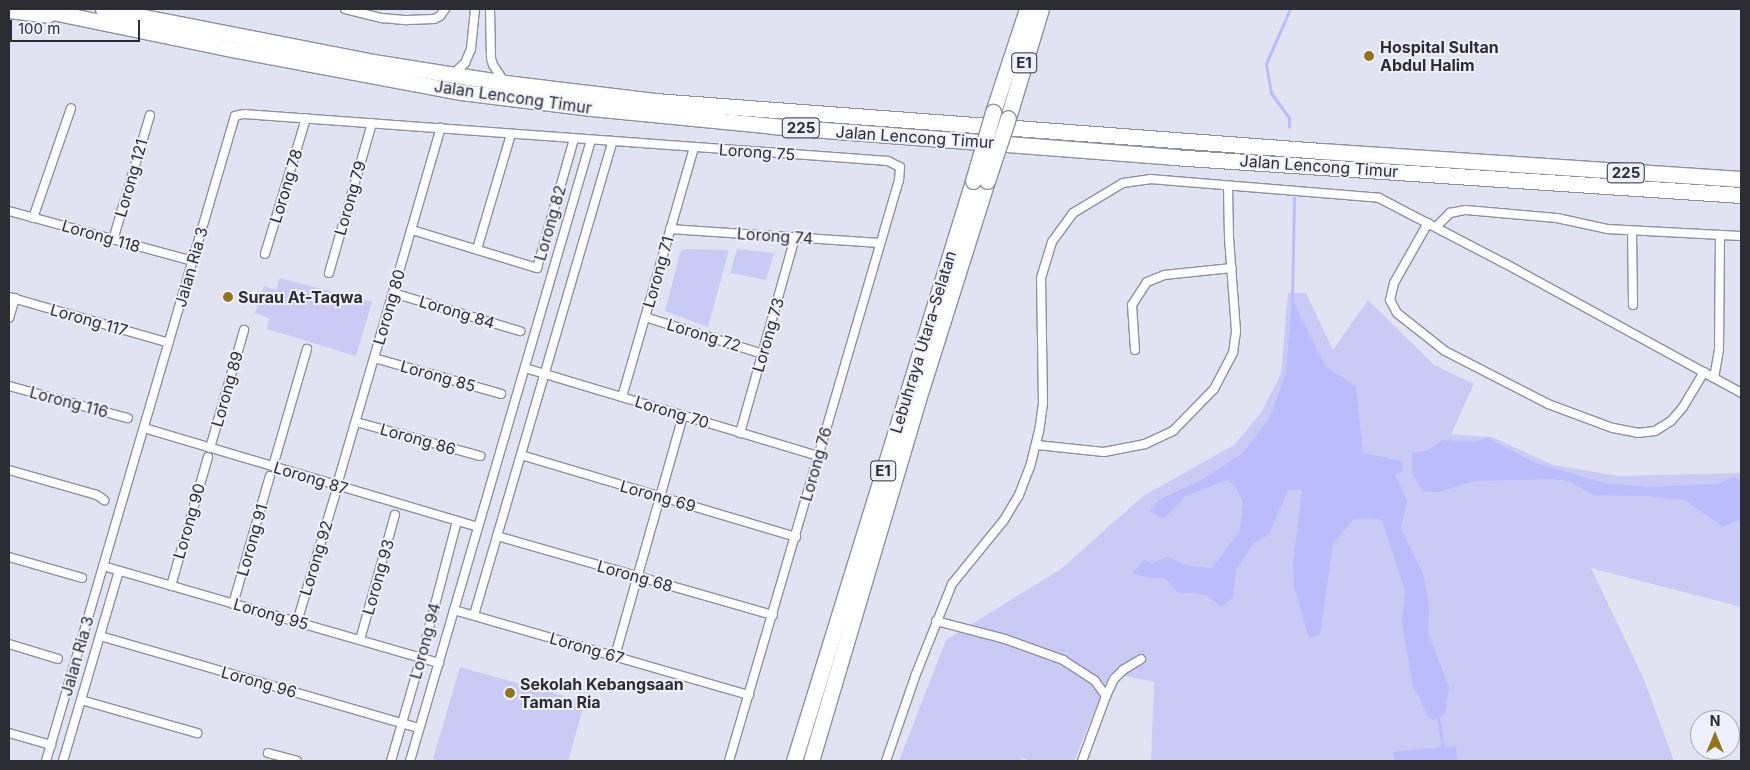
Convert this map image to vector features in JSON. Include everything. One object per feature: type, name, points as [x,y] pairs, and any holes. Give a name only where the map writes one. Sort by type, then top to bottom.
[{"type":"highway","name":"Jalan Lencong Timur","points":[[38,9],[98,14],[223,33],[505,83],[655,101],[807,114],[1640,174],[1741,179]]},
{"type":"highway","name":"Lebuhraya Utara–Selatan","points":[[811,761],[921,390],[980,181],[994,112],[1027,9]]},
{"type":"highway","name":"Lebuhraya Utara–Selatan","points":[[794,761],[980,181],[1008,118],[1041,9]]},
{"type":"highway","points":[[9,10],[98,14]]},
{"type":"highway","name":"Jalan Lencong Timur","points":[[98,14],[236,50],[461,92],[697,119],[1172,157],[1741,195]]},
{"type":"street","points":[[344,9],[382,18],[407,20],[434,19],[440,16],[445,9]]},
{"type":"street","points":[[452,75],[465,63],[471,50],[475,9]]},
{"type":"street","points":[[490,9],[491,58],[493,65],[505,83]]},
{"type":"street","points":[[33,218],[71,108]]},
{"type":"street","name":"Jalan Ria 3","points":[[46,761],[235,116],[244,114],[306,118],[613,141]]},
{"type":"street","name":"Lorong 121","points":[[113,240],[150,115]]},
{"type":"street","name":"Lorong 78","points":[[265,254],[306,118]]},
{"type":"street","name":"Lorong 79","points":[[329,273],[372,123]]},
{"type":"street","name":"Lorong 80","points":[[337,485],[441,128]]},
{"type":"street","points":[[477,249],[511,134]]},
{"type":"street","name":"Lorong 82","points":[[412,230],[537,268],[574,139]]},
{"type":"street","points":[[410,761],[591,140]]},
{"type":"street","points":[[474,615],[613,141]]},
{"type":"street","name":"Lorong 75","points":[[613,141],[888,161],[900,167]]},
{"type":"street","name":"Lorong 71","points":[[622,397],[694,148]]},
{"type":"street","name":"Lorong 76","points":[[729,761],[899,180],[900,167]]},
{"type":"street","points":[[886,761],[907,698],[952,584],[1004,520],[1015,501],[1030,467],[1042,417],[1044,385],[1041,278],[1052,242],[1066,219],[1073,213],[1123,183],[1137,180],[1379,198],[1741,393]]},
{"type":"street","points":[[1036,445],[1070,450],[1114,452],[1161,438],[1186,419],[1214,390],[1233,353],[1236,331],[1228,238],[1228,186]]},
{"type":"street","name":"Lorong 118","points":[[9,210],[193,261]]},
{"type":"street","points":[[1704,372],[1683,407],[1671,420],[1655,431],[1638,433],[1613,428],[1548,404],[1445,351],[1397,313],[1390,300],[1394,284],[1432,225],[1450,213],[1466,210],[1558,218],[1598,228],[1741,236]]},
{"type":"street","name":"Lorong 74","points":[[670,229],[880,243]]},
{"type":"street","points":[[1632,231],[1633,305]]},
{"type":"street","points":[[1714,378],[1719,349],[1720,235]]},
{"type":"street","name":"Lorong 73","points":[[740,433],[795,237]]},
{"type":"street","points":[[1135,350],[1132,305],[1147,282],[1164,276],[1232,268]]},
{"type":"street","name":"Lorong 84","points":[[393,292],[520,331]]},
{"type":"street","points":[[9,318],[12,297]]},
{"type":"street","name":"Lorong 117","points":[[12,297],[169,343]]},
{"type":"street","name":"Lorong 72","points":[[645,317],[763,354]]},
{"type":"street","name":"Lorong 89","points":[[210,448],[244,330]]},
{"type":"street","points":[[273,466],[307,349]]},
{"type":"street","name":"Lorong 85","points":[[374,358],[501,394]]},
{"type":"street","name":"Lorong 70","points":[[525,368],[819,456]]},
{"type":"street","name":"Lorong 116","points":[[9,386],[128,418]]},
{"type":"street","points":[[615,656],[683,416]]},
{"type":"street","name":"Lorong 86","points":[[356,422],[480,456]]},
{"type":"street","name":"Lorong 87","points":[[144,428],[478,527]]},
{"type":"street","name":"Lorong 69","points":[[521,455],[796,536]]},
{"type":"street","name":"Lorong 90","points":[[170,586],[208,457]]},
{"type":"street","points":[[9,470],[97,495],[104,500]]},
{"type":"street","name":"Lorong 91","points":[[233,604],[270,476]]},
{"type":"street","name":"Lorong 92","points":[[297,622],[335,494]]},
{"type":"street","name":"Lorong 93","points":[[360,640],[396,515]]},
{"type":"street","name":"Lorong 94","points":[[391,761],[421,658],[457,521]]},
{"type":"street","name":"Lorong 68","points":[[497,536],[638,578],[773,615]]},
{"type":"street","points":[[9,557],[82,578]]},
{"type":"street","name":"Lorong 95","points":[[103,566],[438,663]]},
{"type":"street","points":[[63,761],[119,571]]},
{"type":"street","name":"Lorong 67","points":[[454,610],[749,695]]},
{"type":"street","points":[[936,621],[1005,639],[1063,660],[1095,681],[1106,696]]},
{"type":"street","name":"Lorong 96","points":[[100,636],[419,728]]},
{"type":"street","points":[[9,644],[58,659]]},
{"type":"street","points":[[1082,761],[1114,679],[1123,670],[1141,659]]},
{"type":"street","points":[[81,700],[197,733]]},
{"type":"street","points":[[9,732],[51,745]]},
{"type":"street","points":[[268,753],[297,761]]},
{"type":"shaded area","points":[[737,249],[774,253],[766,280],[730,273]]},
{"type":"shaded area","points":[[681,250],[729,250],[708,327],[665,311]]},
{"type":"shaded area","points":[[280,278],[372,302],[356,356],[267,329],[269,318],[255,313],[264,286],[276,290]]},
{"type":"shaded area","points":[[1288,293],[1306,293],[1333,350],[1368,300],[1434,365],[1474,384],[1451,434],[1492,437],[1553,465],[1618,476],[1741,473],[1741,607],[1591,568],[1643,677],[1674,761],[1151,761],[1154,682],[1110,673],[1074,761],[1031,761],[1022,758],[1020,761],[899,761],[946,640],[1061,569],[1143,496],[1234,445],[1261,413],[1281,374]]},
{"type":"shaded area","points":[[1292,299],[1326,367],[1356,386],[1363,453],[1402,461],[1403,471],[1395,474],[1407,501],[1401,528],[1423,574],[1429,604],[1428,633],[1449,687],[1445,714],[1433,720],[1427,716],[1420,698],[1413,687],[1402,622],[1405,590],[1382,520],[1371,518],[1354,519],[1333,544],[1320,635],[1309,638],[1294,587],[1293,564],[1302,490],[1288,490],[1269,534],[1253,544],[1236,570],[1233,598],[1221,607],[1208,596],[1196,593],[1178,593],[1165,578],[1150,578],[1132,573],[1144,560],[1152,563],[1168,557],[1188,566],[1212,568],[1240,531],[1243,503],[1235,486],[1227,480],[1185,496],[1164,519],[1150,511],[1159,500],[1203,479],[1243,453],[1270,417],[1286,373]]},
{"type":"shaded area","points":[[1488,438],[1533,462],[1604,483],[1647,487],[1717,484],[1735,477],[1741,481],[1741,526],[1738,520],[1723,527],[1685,500],[1645,496],[1594,495],[1568,481],[1552,479],[1475,481],[1438,492],[1423,491],[1412,473],[1412,453],[1429,450],[1442,440],[1473,442]]},
{"type":"shaded area","points":[[460,667],[585,702],[568,761],[440,761],[433,759]]},
{"type":"shaded area","points":[[1456,746],[1457,761],[1396,761],[1393,752]]},
{"type":"waterway","points":[[1289,127],[1289,118],[1271,93],[1266,64],[1290,9]]},
{"type":"waterway","points":[[1292,301],[1294,198]]},
{"type":"waterway","points":[[1438,714],[1444,750]]},
{"type":"place","name":"Hospital Sultan Abdul Halim","points":[[1369,56]]},
{"type":"place","name":"Surau At-Taqwa","points":[[228,297]]},
{"type":"place","name":"Sekolah Kebangsaan Taman Ria","points":[[510,693]]}]
